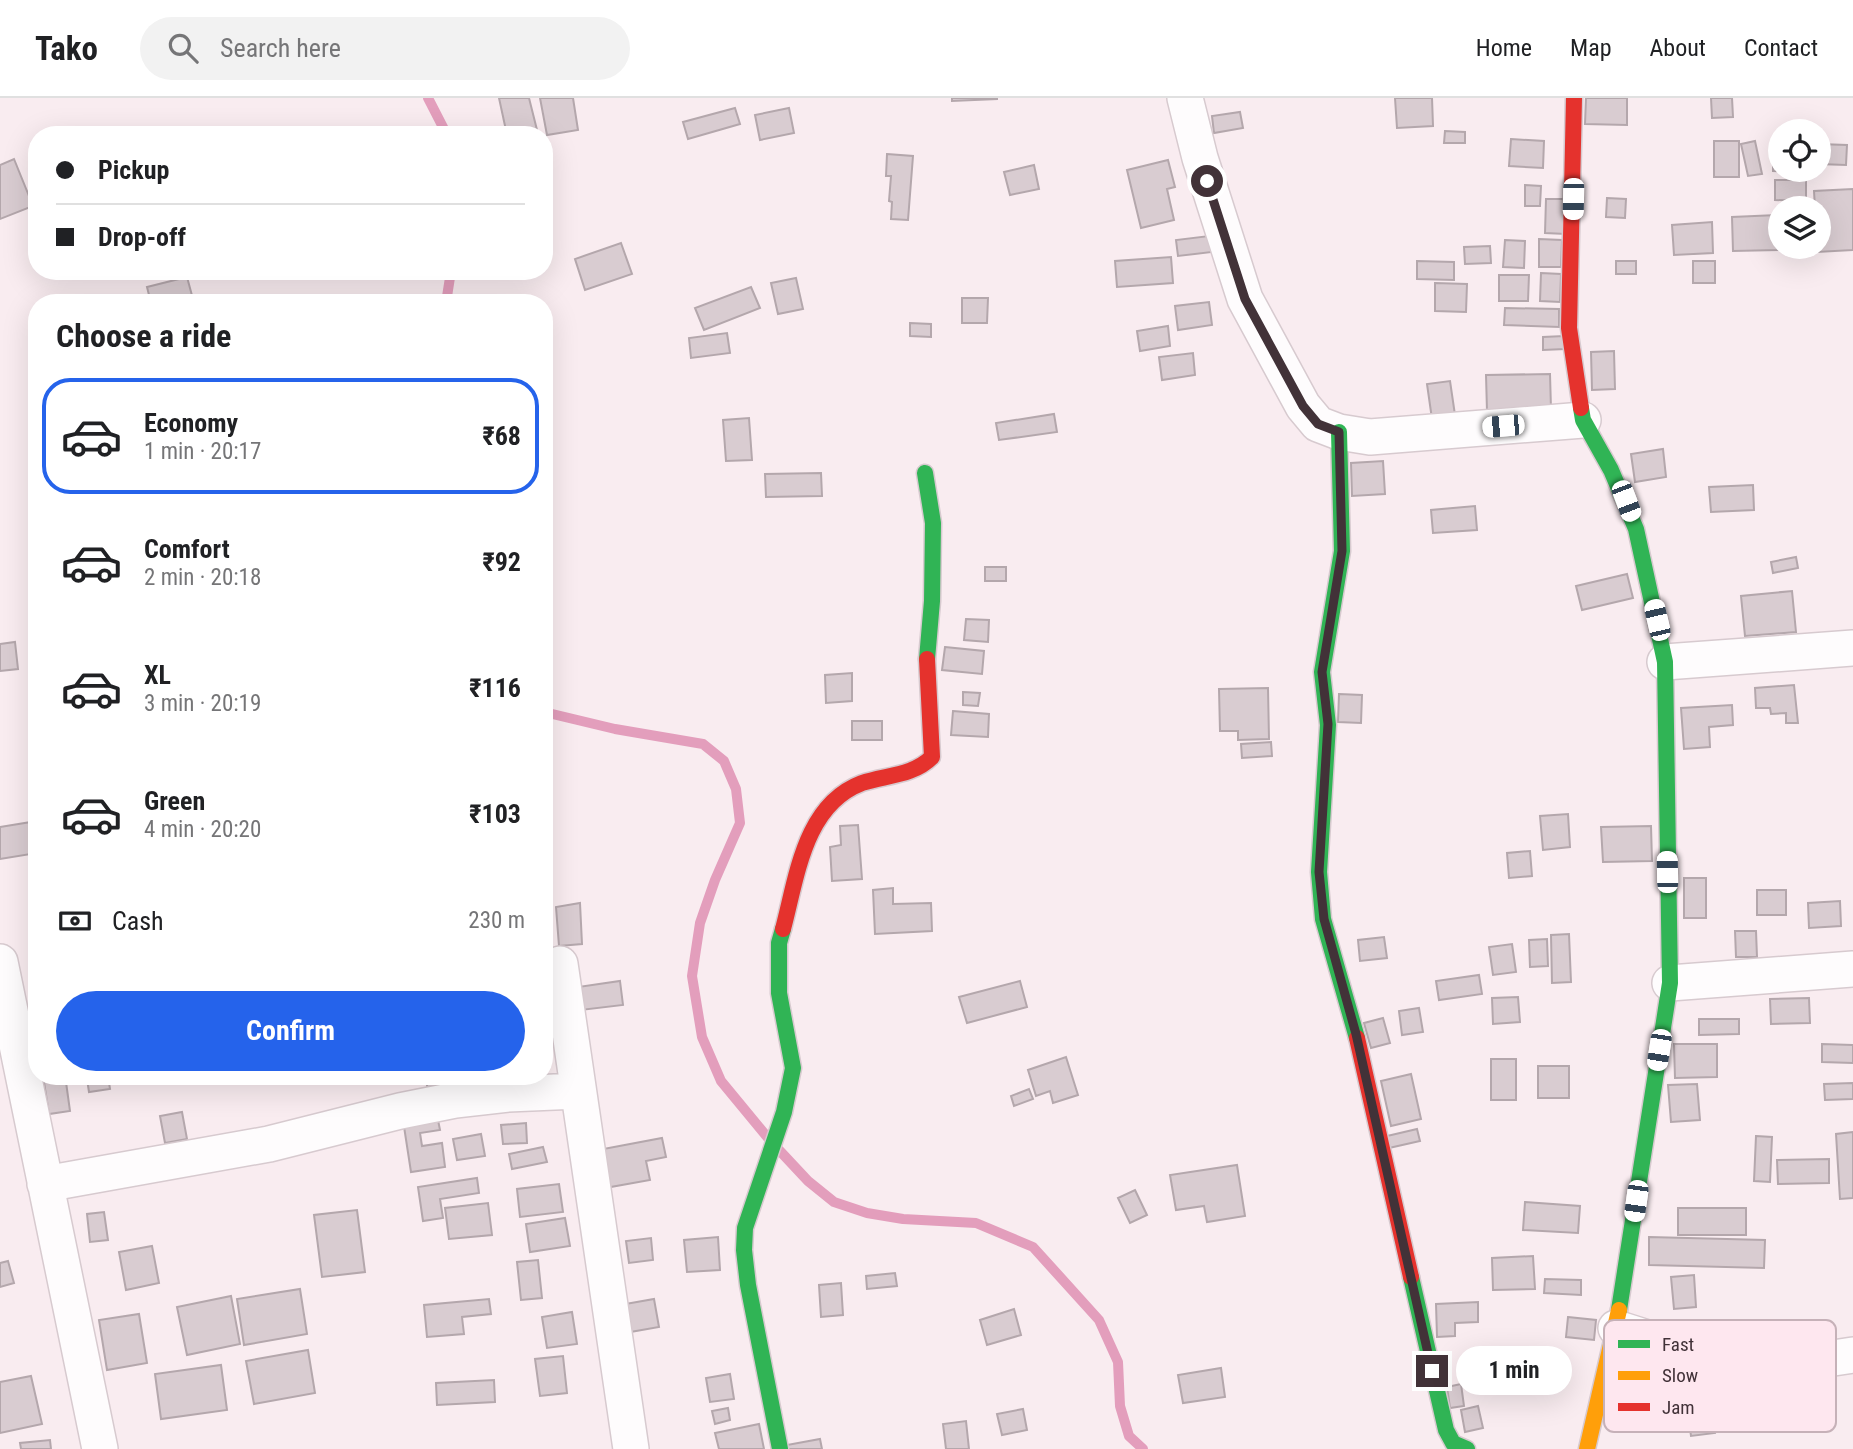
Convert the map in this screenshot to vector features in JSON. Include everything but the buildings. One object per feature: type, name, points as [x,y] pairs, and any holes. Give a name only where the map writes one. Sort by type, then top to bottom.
[{"type":"street","points":[[1185,98],[1200,158],[1245,299],[1303,406],[1318,424],[1339,432],[1370,437],[1583,420]]},
{"type":"street","points":[[1574,98],[1573,250],[1569,317],[1583,420],[1611,470],[1636,529],[1665,662],[1670,983],[1617,1320]]},
{"type":"street","points":[[1339,432],[1342,551],[1322,672],[1328,724],[1319,872],[1324,919],[1356,1034],[1443,1420],[1448,1437],[1453,1443],[1467,1449]]},
{"type":"street","points":[[780,1449],[746,1269],[746,1228],[784,1112],[793,1068],[779,993],[779,943],[809,834],[828,806],[860,783],[913,770],[932,757],[926,657],[932,601],[933,523],[925,473]]},
{"type":"street","points":[[1665,662],[1853,648]]},
{"type":"street","points":[[0,962],[100,1449]]},
{"type":"street","points":[[560,964],[631,1449]]},
{"type":"street","points":[[1670,983],[1853,969]]},
{"type":"street","points":[[45,1184],[269,1144],[455,1100],[508,1094],[578,1091]]},
{"type":"street","points":[[1587,1449],[1604,1378]]},
{"type":"waterway","points":[[428,98],[442,126]]},
{"type":"waterway","points":[[447,294],[450,280]]},
{"type":"waterway","points":[[553,714],[615,729],[703,744],[724,761],[736,789],[740,823],[700,923],[692,976],[702,1037],[721,1081],[768,1138]]},
{"type":"waterway","points":[[779,1150],[808,1181],[834,1202],[867,1213],[903,1219],[976,1223],[1033,1247],[1099,1320],[1118,1362],[1120,1406],[1129,1436],[1143,1449]]},
{"type":"traffic: fast","points":[[1581,408],[1583,420],[1611,470],[1636,529],[1665,662],[1670,983],[1619,1310]]},
{"type":"traffic: fast","points":[[1339,432],[1342,551],[1322,672],[1328,725],[1319,872],[1323,919],[1357,1038]]},
{"type":"traffic: fast","points":[[925,473],[933,523],[932,601],[927,659]]},
{"type":"traffic: fast","points":[[780,1449],[748,1285],[744,1250],[745,1228],[784,1112],[793,1068],[779,993],[779,943],[783,929]]},
{"type":"traffic: fast","points":[[1411,1277],[1446,1430],[1453,1443],[1467,1449]]},
{"type":"traffic: slow","points":[[1617,1320],[1619,1310]]},
{"type":"traffic: slow","points":[[1587,1449],[1604,1375]]},
{"type":"traffic: jam","points":[[1574,98],[1569,328],[1581,408]]},
{"type":"traffic: jam","points":[[783,929],[806,845],[827,808],[843,793],[862,783],[908,771],[932,757],[927,659]]},
{"type":"traffic: jam","points":[[1357,1038],[1411,1277]]},
{"type":"route","points":[[1207,181],[1245,299],[1303,406],[1318,424],[1339,432],[1342,551],[1322,672],[1328,724],[1319,872],[1324,919],[1356,1034],[1432,1371]]}]
